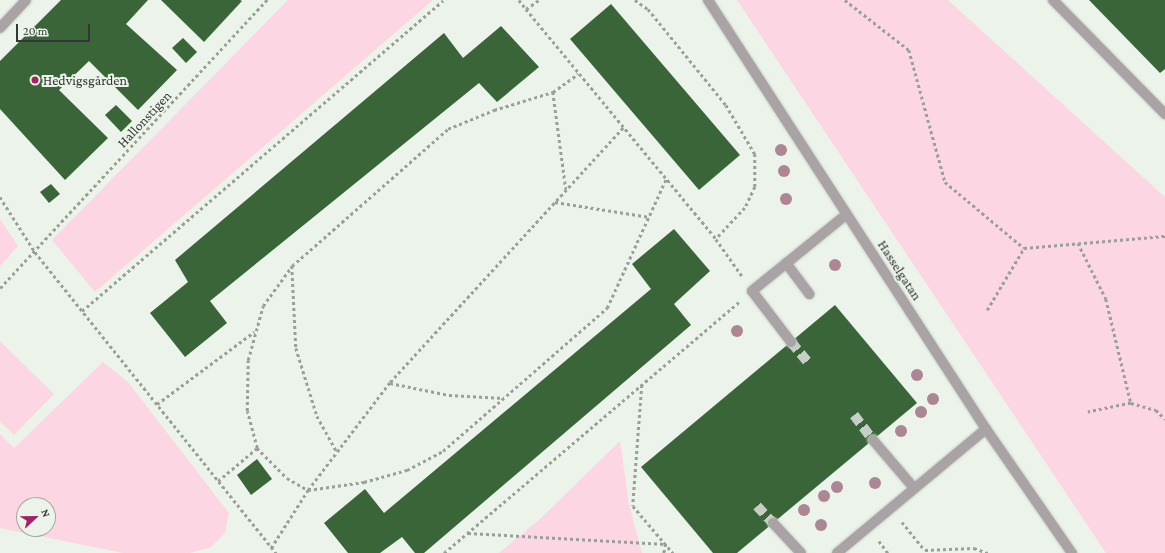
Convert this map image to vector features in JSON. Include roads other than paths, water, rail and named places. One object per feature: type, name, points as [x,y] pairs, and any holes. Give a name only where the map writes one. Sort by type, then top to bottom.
[{"type":"street","points":[[0,28],[26,0]]},
{"type":"street","name":"Hasselgatan","points":[[708,0],[986,429],[1072,553]]},
{"type":"street","points":[[1053,0],[1165,114]]},
{"type":"street","points":[[791,342],[752,291],[847,214]]},
{"type":"street","points":[[786,263],[809,294]]},
{"type":"street","points":[[837,553],[986,429]]},
{"type":"street","points":[[873,440],[914,488]]},
{"type":"street","points":[[773,523],[801,553]]},
{"type":"tunnel","points":[[791,342],[808,362]]},
{"type":"tunnel","points":[[854,415],[873,440]]},
{"type":"tunnel","points":[[757,506],[773,523]]},
{"type":"place","name":"Hedvigsgården","points":[[35,80]]}]
